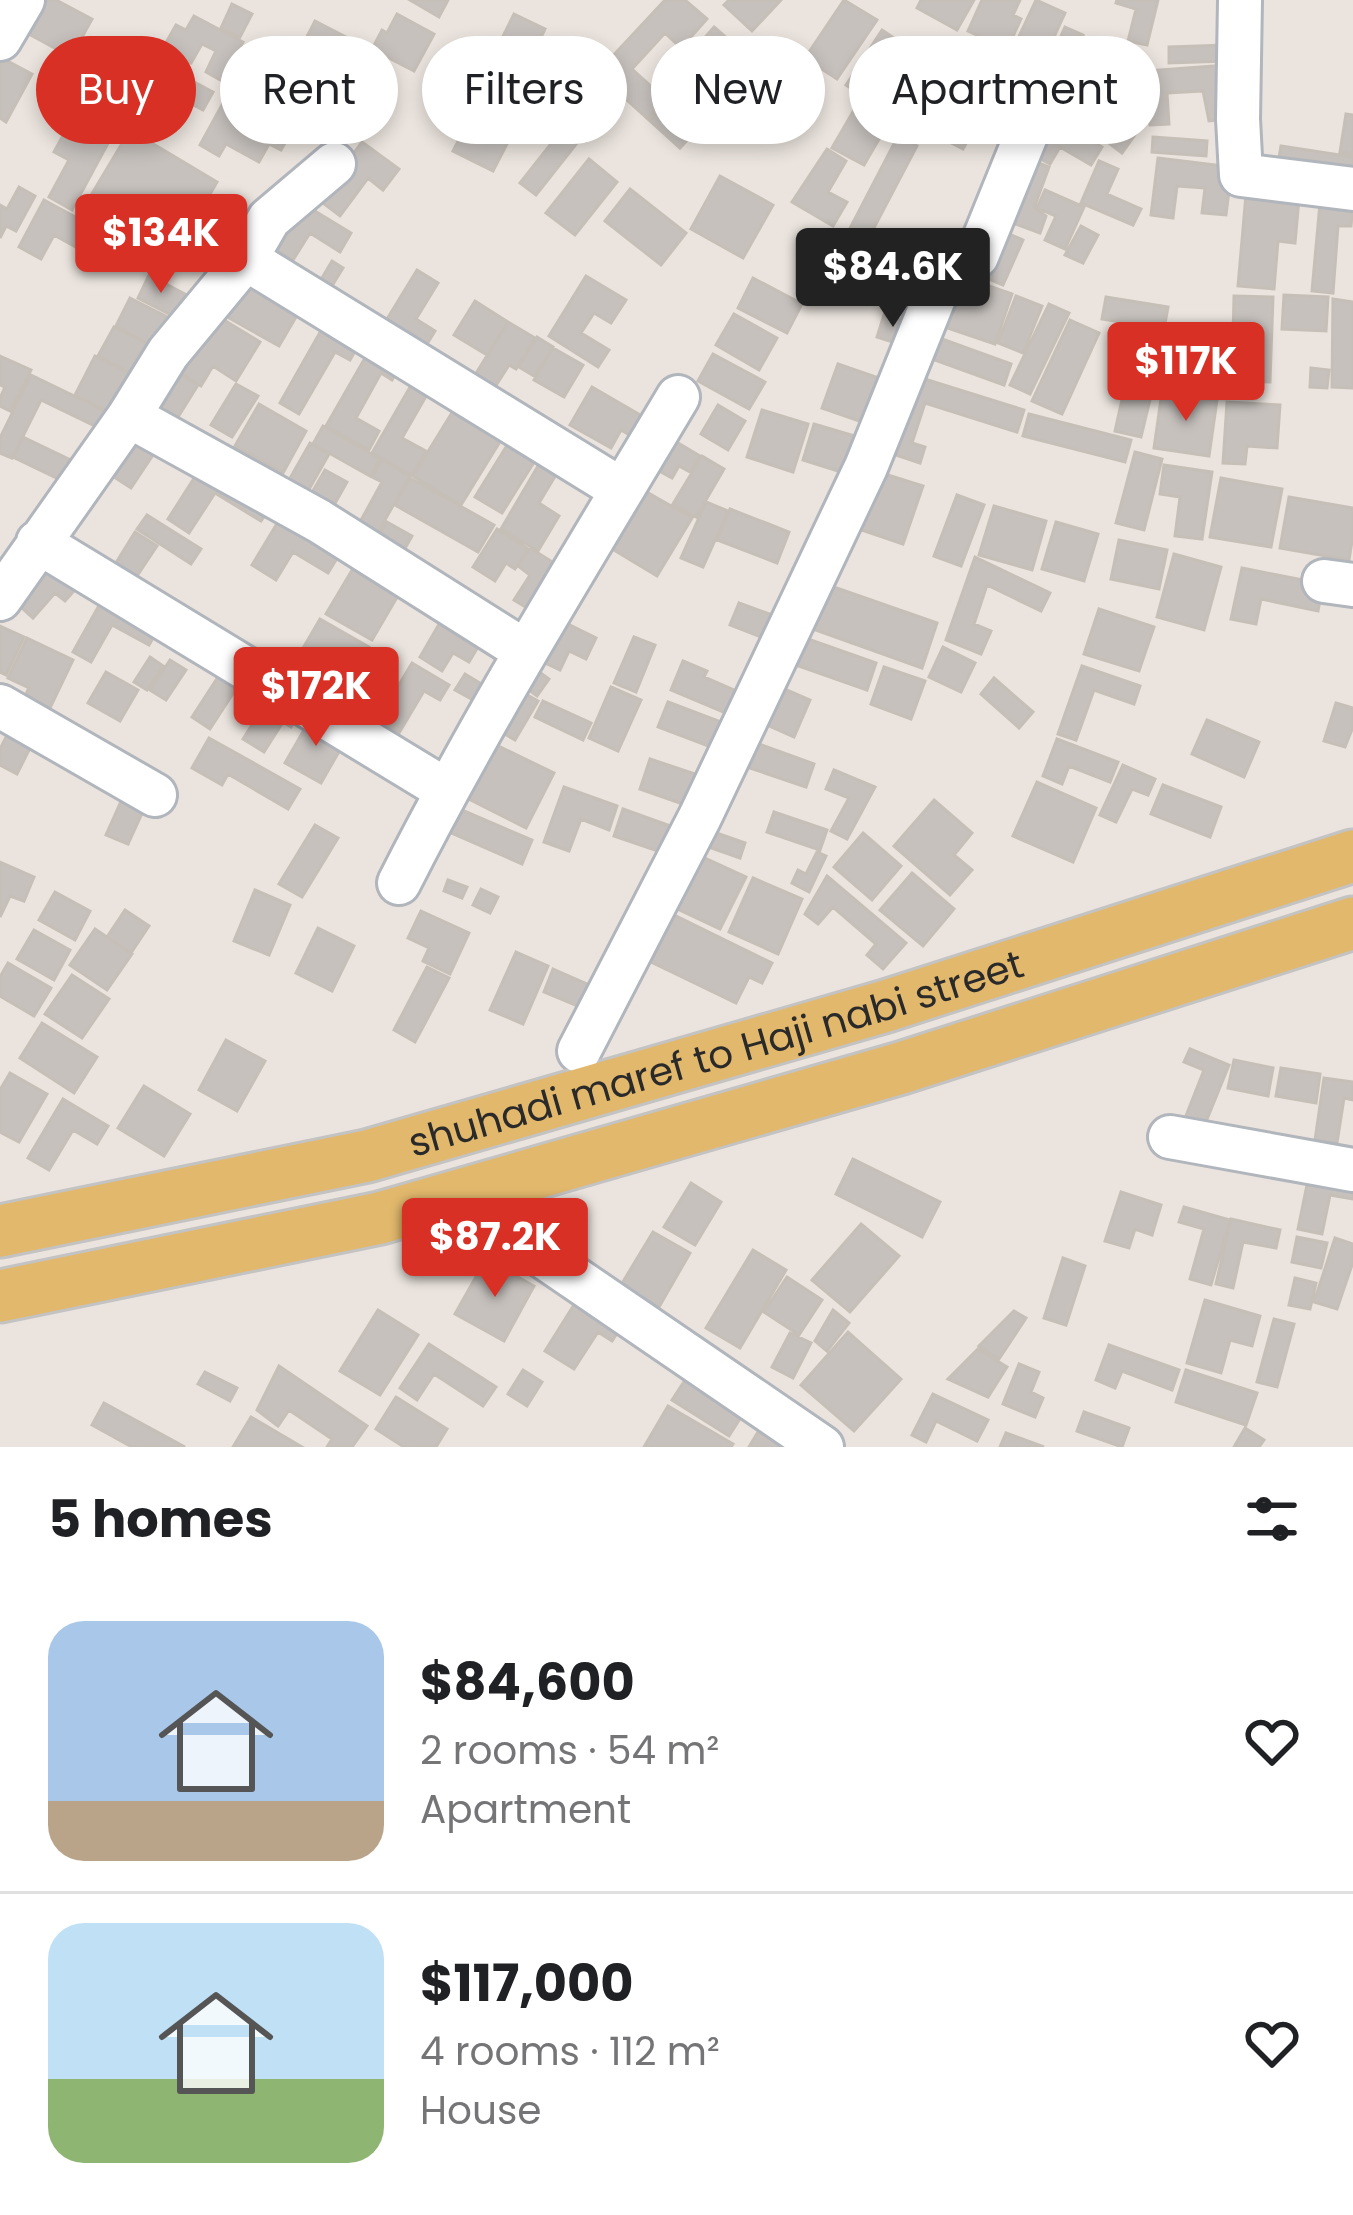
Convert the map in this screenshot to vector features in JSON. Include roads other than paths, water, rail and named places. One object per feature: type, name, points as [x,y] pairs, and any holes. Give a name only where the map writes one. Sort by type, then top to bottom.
[{"type":"main road","name":"shuhadi maref to Haji nabi street","points":[[0,1232],[367,1156],[886,1006],[1353,856]]},
{"type":"main road","points":[[0,1296],[380,1218],[902,1068],[1353,922]]},
{"type":"street","points":[[0,39],[23,0]]},
{"type":"street","points":[[1240,0],[1241,176],[1353,189]]},
{"type":"street","points":[[579,1051],[700,817],[866,467],[941,281],[977,256],[1023,144]]},
{"type":"street","points":[[0,599],[130,416],[168,353],[246,259],[269,219],[334,164]]},
{"type":"street","points":[[246,259],[622,490]]},
{"type":"street","points":[[399,884],[525,651],[678,397]]},
{"type":"street","points":[[130,416],[319,521],[525,651]]},
{"type":"street","points":[[38,542],[446,790]]},
{"type":"street","points":[[0,706],[155,795]]},
{"type":"street","points":[[1170,1137],[1353,1170]]},
{"type":"street","points":[[491,1221],[822,1447]]}]
